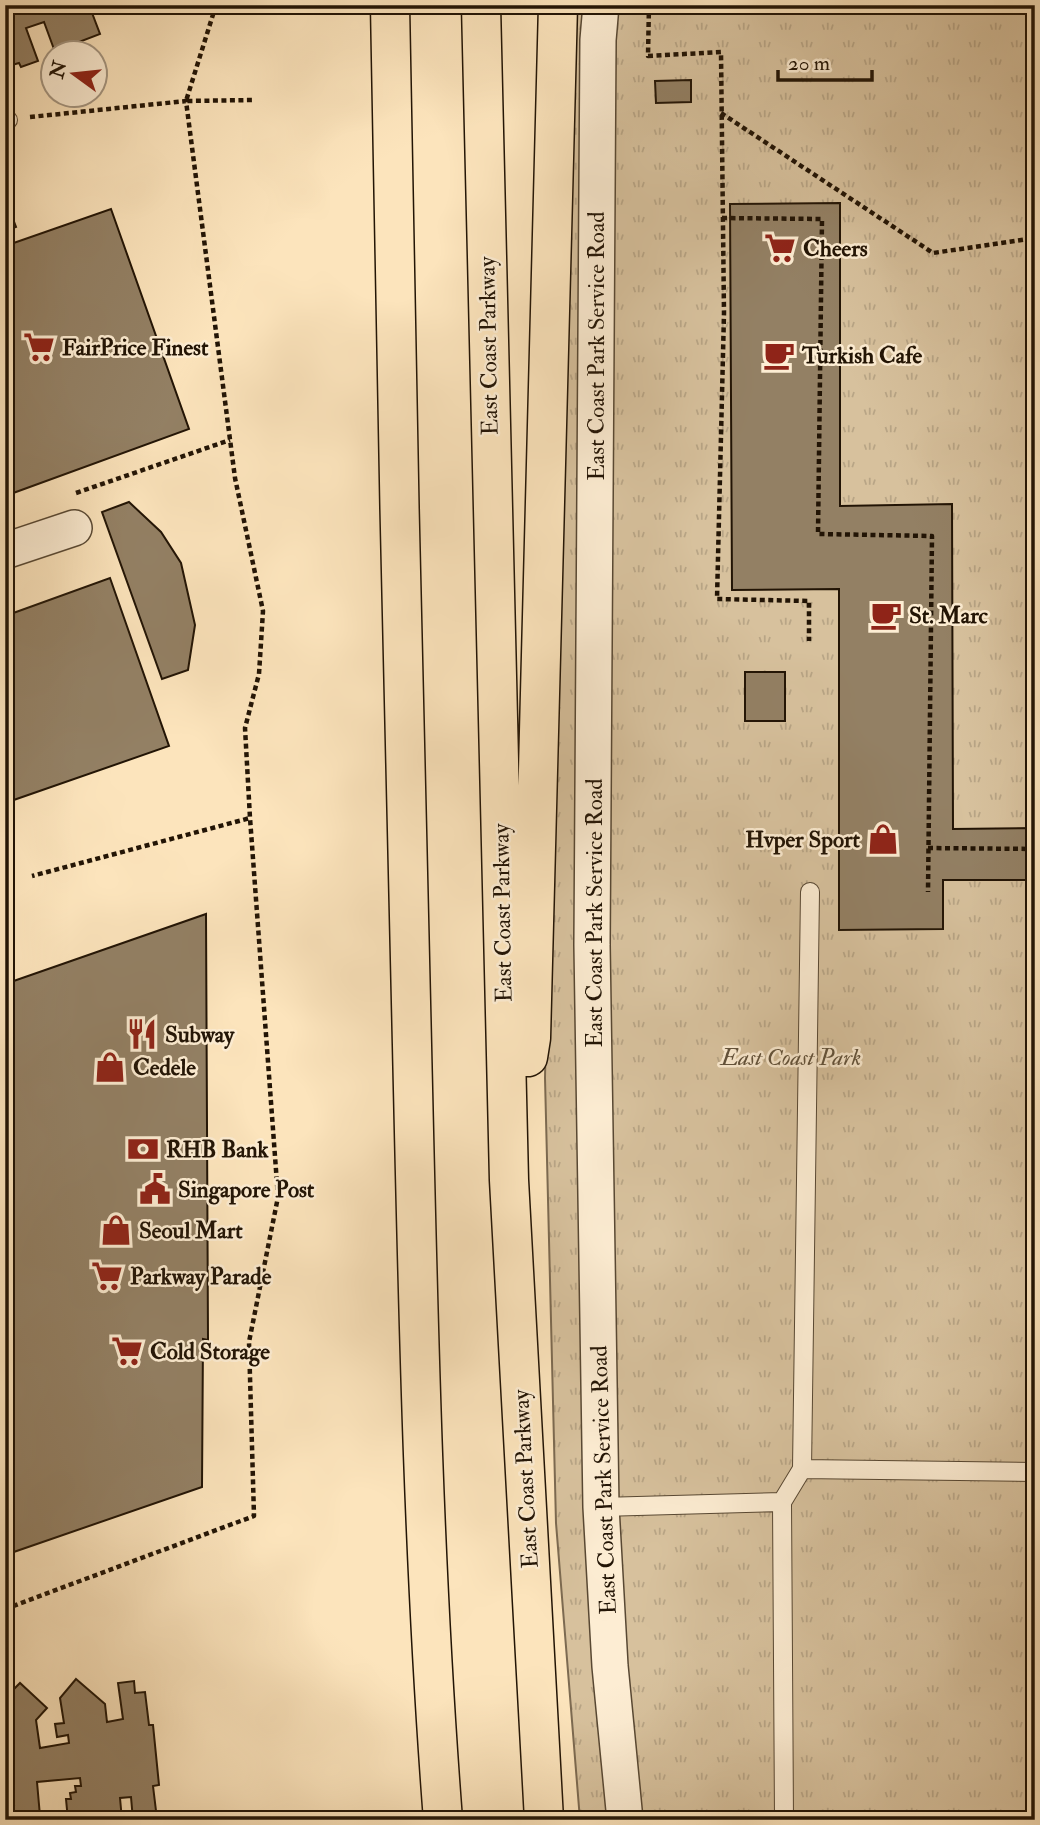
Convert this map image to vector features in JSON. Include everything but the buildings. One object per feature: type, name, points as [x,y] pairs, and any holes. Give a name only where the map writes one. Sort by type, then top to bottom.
[{"type":"highway","points":[[390,5],[422,1452],[433,1687],[443,1820]]},
{"type":"highway","name":"East Coast Parkway","points":[[481,5],[509,1180],[544,1820]]},
{"type":"highway","points":[[509,1180],[531,1038],[558,5]]},
{"type":"street","name":"East Coast Park Service Road","points":[[601,5],[598,40],[592,931],[601,1507],[610,1666],[625,1820]]},
{"type":"street","points":[[5,551],[74,528]]},
{"type":"lane","points":[[783,1820],[782,1502],[802,1469],[810,892]]},
{"type":"lane","points":[[802,1469],[1035,1472]]},
{"type":"lane","points":[[601,1507],[782,1502]]},
{"type":"path","points":[[5,1609],[254,1516],[250,1342],[278,1197],[245,729],[259,674],[263,611],[235,478],[186,101],[216,5]]},
{"type":"path","points":[[649,5],[648,56],[721,52],[723,313],[717,600],[809,601],[809,641]]},
{"type":"path","points":[[7,120],[186,101],[252,100]]},
{"type":"path","points":[[720,112],[933,253],[1035,238]]},
{"type":"path","points":[[722,218],[822,219],[818,534],[932,536],[928,892]]},
{"type":"path","points":[[75,494],[230,440]]},
{"type":"path","points":[[32,876],[250,818]]},
{"type":"path","points":[[928,848],[1035,849]]},
{"type":"green space","name":"East Coast Park","points":[[570,5],[1035,5],[1035,1820],[580,1820],[556,1523],[545,1078],[567,41]]},
{"type":"place","name":"Cheers","points":[[780,248]]},
{"type":"place","name":"FairPrice Finest","points":[[39,347]]},
{"type":"place","name":"Turkish Cafe","points":[[779,355]]},
{"type":"place","name":"St. Marc","points":[[886,615]]},
{"type":"place","name":"Hvper Sport","points":[[883,839]]},
{"type":"place","name":"Subway","points":[[142,1034]]},
{"type":"place","name":"Cedele","points":[[110,1067]]},
{"type":"place","name":"RHB Bank","points":[[143,1149]]},
{"type":"place","name":"Singapore Post","points":[[155,1189]]},
{"type":"place","name":"Seoul Mart","points":[[116,1230]]},
{"type":"place","name":"Parkway Parade","points":[[107,1276]]},
{"type":"place","name":"Cold Storage","points":[[127,1351]]}]
